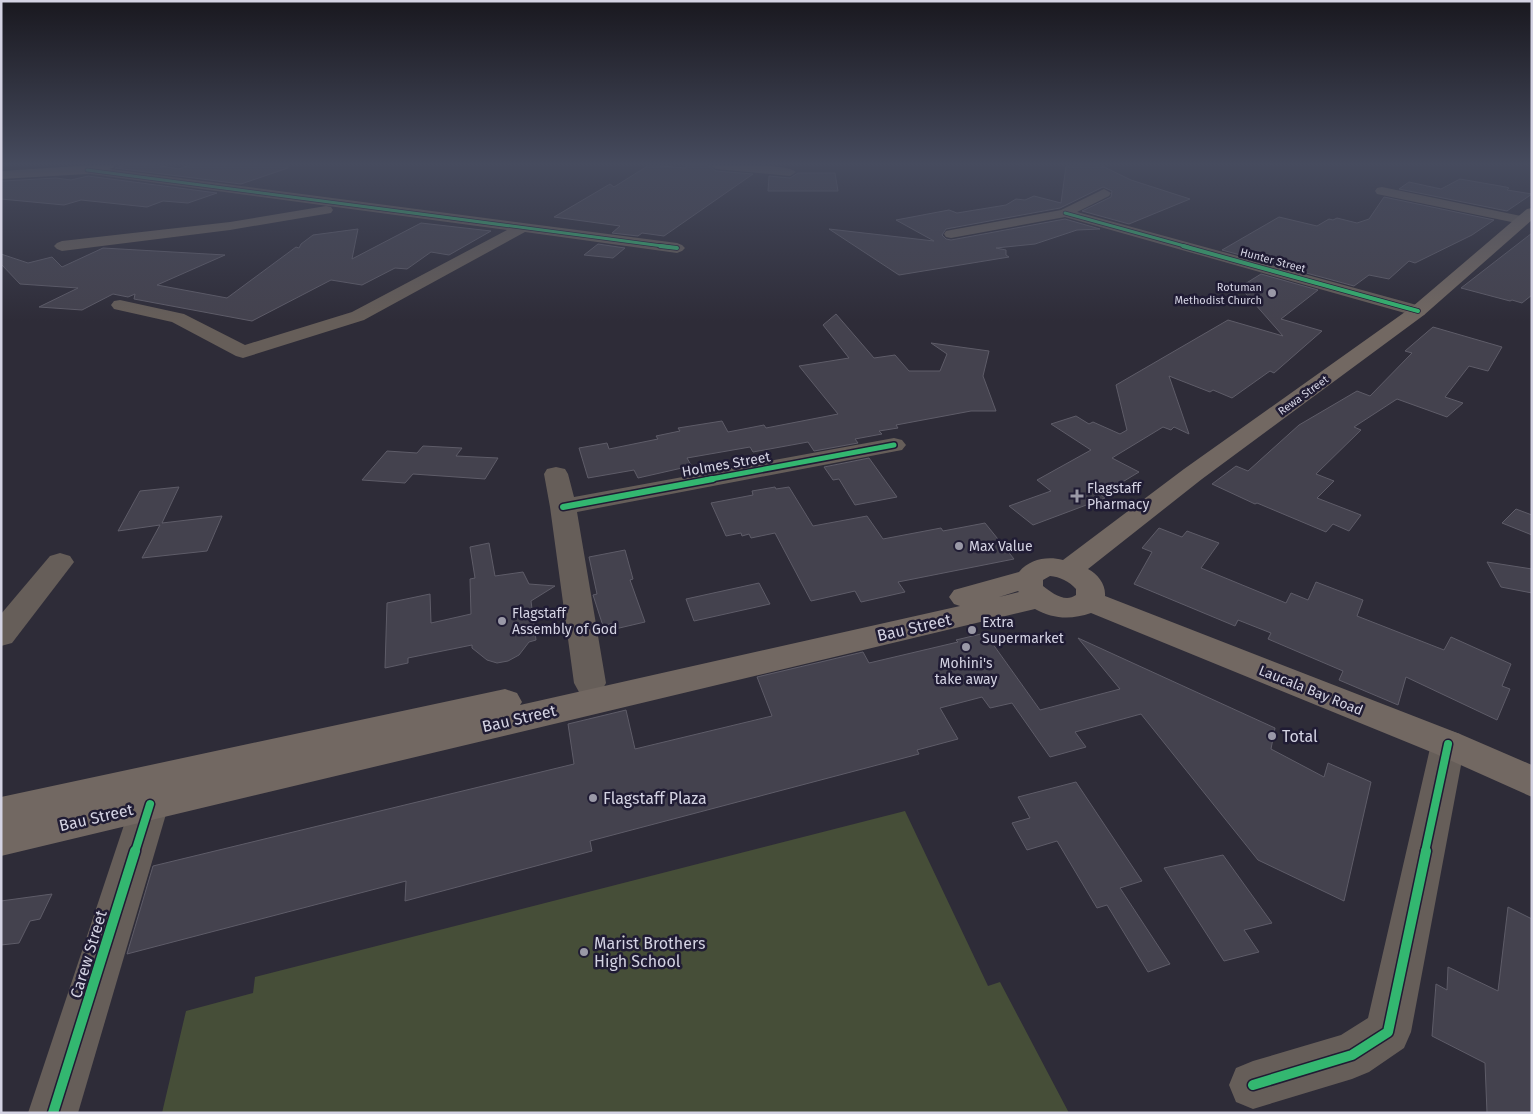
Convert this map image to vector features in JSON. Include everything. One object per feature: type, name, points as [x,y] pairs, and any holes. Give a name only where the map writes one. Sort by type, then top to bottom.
[{"type":"main road","name":"Rewa Street","points":[[1068,570],[1193,474],[1418,311],[1525,217]]},
{"type":"main road","points":[[1047,567],[1068,570],[1086,580],[1091,588],[1092,595],[1081,606],[1059,608],[1033,589],[1032,573],[1047,567]]},
{"type":"main road","name":"Bau Street","points":[[1,814],[864,623],[1033,589]]},
{"type":"main road","name":"Bau Street","points":[[1,839],[1033,589]]},
{"type":"main road","name":"Laucala Bay Road","points":[[1088,601],[1448,744],[1532,782]]},
{"type":"street","points":[[62,246],[230,226],[281,217]]},
{"type":"street","points":[[444,217],[677,248]]},
{"type":"street","points":[[951,234],[1043,217]]},
{"type":"street","name":"Hunter Street","points":[[1079,217],[1418,311]]},
{"type":"street","points":[[120,305],[178,318],[243,352],[358,316],[524,227]]},
{"type":"street","name":"Holmes Street","points":[[564,506],[894,446]]},
{"type":"street","points":[[556,474],[564,506],[590,683]]},
{"type":"street","points":[[1,635],[60,562]]},
{"type":"street","points":[[1253,1085],[1352,1055],[1388,1032],[1448,744]]},
{"type":"street","name":"Carew Street","points":[[53,1113],[150,804]]},
{"type":"green space","points":[[905,811],[988,986],[1000,982],[1069,1113],[162,1113],[186,1011],[253,993],[255,977]]},
{"type":"building","points":[[554,217],[691,217],[664,236],[642,233],[638,236],[612,233],[620,226]]},
{"type":"building","points":[[912,217],[1011,217],[946,229],[942,235],[946,239],[951,240],[1065,219],[1100,229],[1077,230],[1035,244],[996,248],[1006,250],[1006,255],[1009,257],[899,275],[829,229],[934,241],[896,220]]},
{"type":"building","points":[[1104,217],[1146,217],[1129,224]]},
{"type":"building","points":[[1279,217],[1317,226],[1329,219],[1337,218],[1357,223],[1370,217],[1480,217],[1494,220],[1472,235],[1415,263],[1409,261],[1389,279],[1369,275],[1354,286],[1222,250]]},
{"type":"building","points":[[421,223],[491,231],[449,255],[431,252],[407,269],[395,268],[362,285],[331,280],[252,321],[134,299],[135,294],[128,297],[113,294],[82,310],[39,307],[78,288],[20,284],[1,264],[1,254],[28,263],[52,257],[62,267],[103,248],[225,255],[157,285],[227,298],[296,247],[299,248],[301,244],[313,235],[358,229],[352,259]]},
{"type":"building","points":[[1532,233],[1532,295],[1522,303],[1461,288]]},
{"type":"building","points":[[598,244],[625,248],[613,258],[584,255]]},
{"type":"building","points":[[1261,274],[1318,290],[1281,319],[1322,331],[1274,373],[1270,371],[1232,398],[1213,390],[1210,392],[1169,376],[1189,434],[1174,427],[1171,430],[1163,427],[1112,458],[1139,472],[1101,495],[1105,498],[1033,525],[1009,506],[1051,491],[1037,480],[1091,450],[1051,424],[1076,416],[1089,424],[1093,422],[1120,434],[1127,430],[1116,385],[1228,320],[1283,336],[1240,287]]},
{"type":"building","points":[[836,314],[874,358],[895,355],[909,371],[940,371],[947,354],[931,343],[989,351],[983,376],[996,411],[971,411],[896,425],[898,428],[879,431],[882,434],[855,439],[858,443],[814,451],[808,442],[753,452],[750,447],[687,458],[691,465],[638,478],[634,470],[588,478],[579,448],[607,443],[609,449],[658,439],[656,436],[680,431],[678,428],[722,421],[728,432],[764,425],[766,428],[838,414],[799,366],[849,358],[823,325]]},
{"type":"building","points":[[1433,327],[1502,347],[1488,371],[1469,366],[1445,397],[1463,403],[1447,417],[1397,399],[1354,427],[1361,430],[1316,474],[1334,481],[1317,498],[1361,515],[1349,531],[1333,524],[1326,532],[1257,503],[1255,504],[1212,484],[1236,466],[1248,471],[1299,425],[1357,391],[1370,396],[1412,353],[1405,351]]},
{"type":"building","points":[[423,446],[462,448],[456,456],[498,458],[485,479],[413,474],[405,483],[362,480],[387,451],[417,453]]},
{"type":"building","points":[[869,458],[897,497],[855,505],[839,479],[833,480],[824,467]]},
{"type":"building","points":[[179,487],[162,523],[222,516],[207,551],[142,558],[160,525],[118,531],[140,491]]},
{"type":"building","points":[[775,487],[776,489],[789,487],[813,526],[867,516],[883,539],[941,528],[943,531],[985,523],[1014,559],[898,582],[905,592],[861,602],[855,591],[811,601],[775,533],[751,538],[749,534],[742,536],[741,533],[726,536],[711,503],[753,495],[752,491]]},
{"type":"building","points":[[1516,509],[1532,515],[1532,535],[1502,523]]},
{"type":"building","points":[[1159,528],[1182,537],[1187,531],[1219,543],[1201,568],[1286,603],[1291,593],[1308,600],[1316,582],[1363,600],[1357,616],[1444,650],[1451,637],[1511,664],[1502,686],[1510,689],[1497,720],[1406,677],[1398,705],[1339,680],[1343,671],[1268,639],[1271,633],[1238,620],[1235,626],[1134,584],[1152,552],[1142,548]]},
{"type":"building","points":[[489,543],[495,576],[523,572],[529,584],[555,586],[531,601],[536,640],[529,642],[519,655],[508,661],[497,663],[487,660],[472,648],[472,645],[408,658],[408,663],[385,668],[387,603],[430,594],[431,623],[471,614],[470,579],[475,578],[470,547]]},
{"type":"building","points":[[625,550],[633,579],[630,580],[645,622],[615,629],[613,623],[603,626],[593,595],[597,594],[589,557]]},
{"type":"building","points":[[1487,562],[1532,569],[1532,593],[1501,587]]},
{"type":"building","points":[[759,583],[770,604],[694,621],[686,599]]},
{"type":"building","name":"Flagstaff Plaza","points":[[985,633],[1040,710],[1120,689],[1078,638],[1275,728],[1271,749],[1324,777],[1328,763],[1371,782],[1344,901],[1258,860],[1141,714],[1075,732],[1086,747],[1050,757],[1012,703],[990,708],[982,697],[940,708],[958,739],[917,750],[919,754],[590,841],[592,851],[405,901],[406,881],[127,954],[153,866],[574,764],[568,724],[626,710],[635,749],[772,716],[757,677],[863,652],[869,663],[958,642],[956,640]]},
{"type":"building","points":[[1076,782],[1142,881],[1120,888],[1170,964],[1148,972],[1107,905],[1097,908],[1057,841],[1027,850],[1012,823],[1030,818],[1018,797]]},
{"type":"building","points":[[1223,855],[1272,923],[1244,930],[1259,952],[1224,961],[1164,868]]},
{"type":"building","points":[[52,894],[40,919],[30,921],[19,943],[1,945],[1,901]]},
{"type":"building","points":[[1508,907],[1532,919],[1532,1113],[1487,1113],[1485,1063],[1432,1036],[1436,984],[1447,990],[1448,967],[1498,991]]},
{"type":"cycle path","points":[[442,217],[677,248]]},
{"type":"cycle path","points":[[1079,217],[1418,311]]},
{"type":"cycle path","points":[[563,507],[894,445]]},
{"type":"cycle path","points":[[1253,1085],[1352,1055],[1388,1032],[1448,744]]},
{"type":"cycle path","points":[[53,1113],[150,804]]},
{"type":"place","name":"Rotuman Methodist Church","points":[[1272,293]]},
{"type":"place","name":"Flagstaff Pharmacy","points":[[1077,496]]},
{"type":"place","name":"Max Value","points":[[959,546]]},
{"type":"place","name":"Flagstaff Assembly of God","points":[[502,621]]},
{"type":"place","name":"Extra Supermarket","points":[[972,630]]},
{"type":"place","name":"Mohini's take away","points":[[966,647]]},
{"type":"place","name":"Total","points":[[1272,736]]},
{"type":"place","name":"Flagstaff Plaza","points":[[593,798]]},
{"type":"place","name":"Marist Brothers High School","points":[[584,952]]}]
